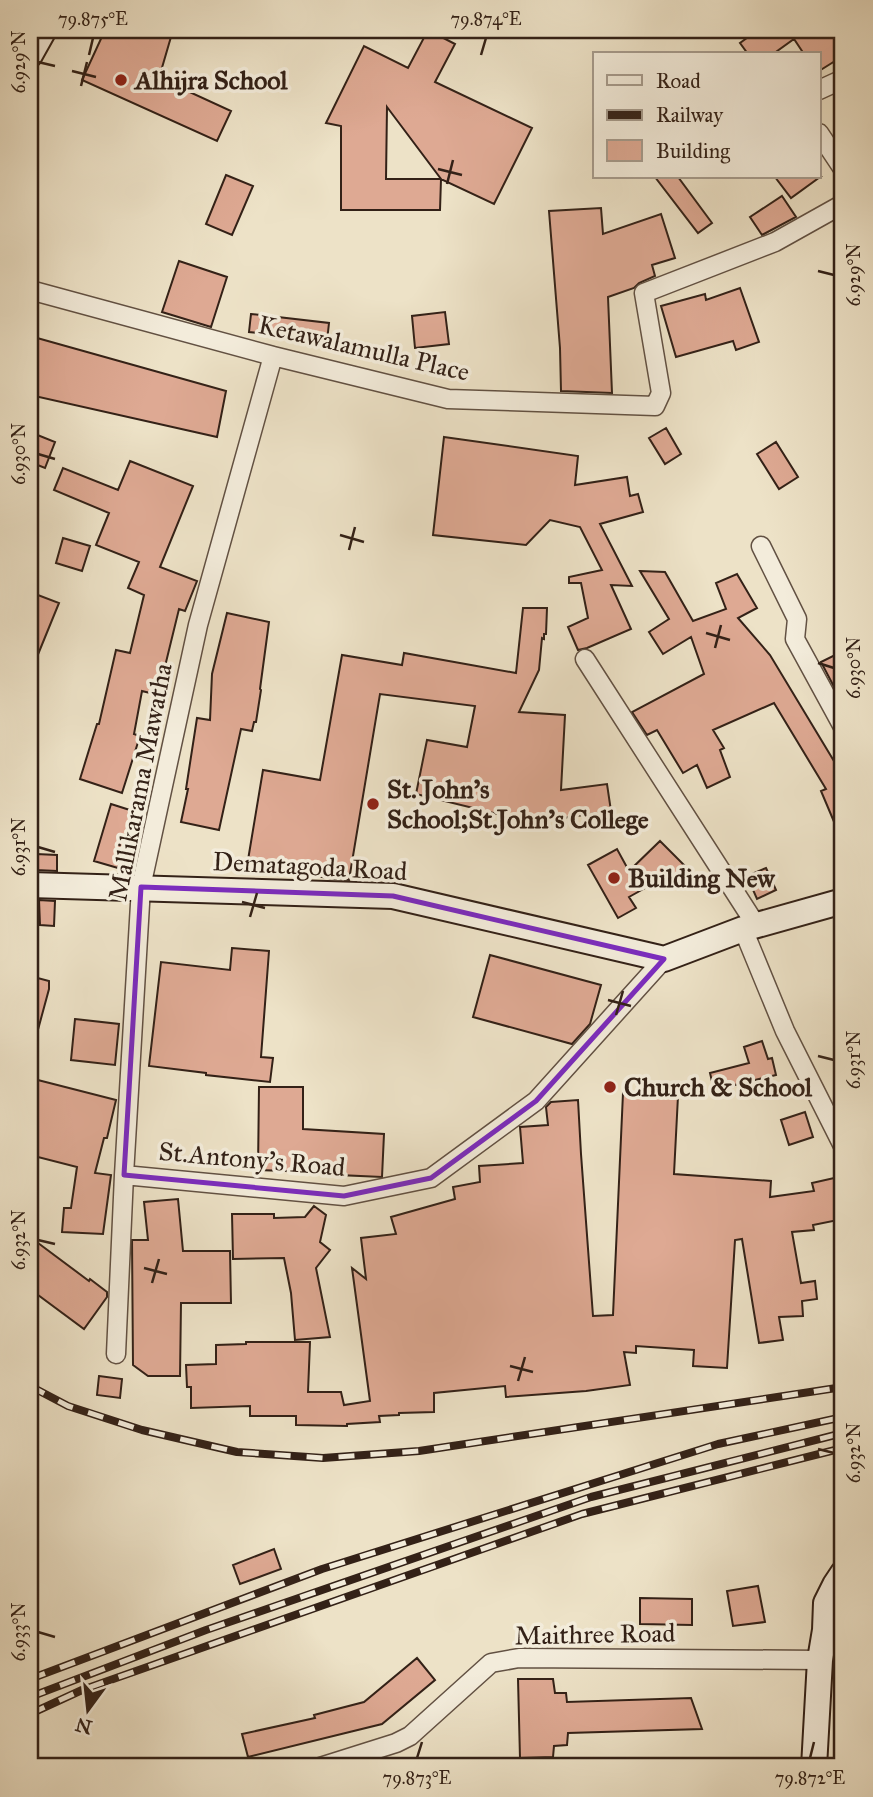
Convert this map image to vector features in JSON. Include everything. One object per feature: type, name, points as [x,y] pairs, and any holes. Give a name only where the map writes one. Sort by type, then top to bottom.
[{"type":"main road","points":[[30,55],[44,30]]},
{"type":"main road","name":"Dematagoda Road","points":[[30,885],[393,896],[664,959]]},
{"type":"main road","points":[[664,959],[750,927],[843,901]]},
{"type":"main road","points":[[814,1767],[820,1660],[834,1623],[826,1604],[843,1573]]},
{"type":"street","points":[[820,90],[843,79]]},
{"type":"street","points":[[820,134],[843,169]]},
{"type":"street","name":"Ketawalamulla Place","points":[[30,289],[273,356],[448,399],[655,406],[662,393],[644,293],[775,242],[843,204]]},
{"type":"street","name":"Mallikarama Mawatha","points":[[116,1354],[141,887],[198,625],[273,356]]},
{"type":"street","points":[[761,546],[797,619],[795,639],[843,727]]},
{"type":"street","points":[[585,659],[750,927],[785,1031],[843,1146]]},
{"type":"street","name":"St.Antony's Road","points":[[124,1175],[344,1196],[431,1178],[536,1101],[664,959]]},
{"type":"street","name":"Maithree Road","points":[[320,1767],[410,1736],[491,1663],[519,1658],[820,1660]]},
{"type":"highlighted area","points":[[141,887],[393,896],[664,959],[536,1101],[431,1178],[344,1196],[124,1175]]},
{"type":"building","points":[[105,30],[173,30],[159,78],[231,111],[217,141],[82,80]]},
{"type":"building","points":[[428,30],[455,44],[435,82],[532,128],[494,204],[441,179],[440,210],[341,210],[341,126],[326,123],[364,46],[408,68]],"holes":[[[387,107],[441,179],[386,179]]]},
{"type":"building","points":[[758,30],[843,30],[843,56],[820,70],[820,52],[803,52],[794,39],[776,52],[747,52],[740,43]]},
{"type":"building","points":[[226,175],[253,186],[232,235],[206,224]]},
{"type":"building","points":[[656,178],[679,178],[712,223],[698,233]]},
{"type":"building","points":[[776,178],[819,178],[791,198]]},
{"type":"building","points":[[782,196],[796,217],[762,235],[750,217]]},
{"type":"building","points":[[601,208],[603,234],[661,214],[675,258],[652,265],[655,276],[634,288],[608,297],[612,393],[561,391],[549,211]]},
{"type":"building","points":[[179,261],[227,277],[211,327],[162,312]]},
{"type":"building","points":[[740,288],[759,342],[736,350],[733,341],[676,357],[661,306],[705,294],[706,300]]},
{"type":"building","points":[[445,312],[449,344],[415,348],[412,316]]},
{"type":"building","points":[[251,314],[329,323],[327,341],[249,332]]},
{"type":"building","points":[[30,336],[226,391],[217,437],[30,395]]},
{"type":"building","points":[[666,428],[681,454],[665,464],[649,438]]},
{"type":"building","points":[[30,432],[55,442],[45,468],[30,462]]},
{"type":"building","points":[[444,437],[578,456],[575,485],[627,477],[630,496],[638,494],[643,512],[600,524],[632,586],[611,585],[631,629],[578,650],[568,627],[588,618],[581,583],[569,583],[569,577],[602,570],[580,527],[550,520],[526,545],[433,535]]},
{"type":"building","points":[[776,442],[798,477],[779,489],[757,454]]},
{"type":"building","points":[[130,461],[193,486],[160,567],[197,581],[185,611],[179,609],[158,695],[142,691],[134,734],[140,736],[122,793],[80,779],[99,724],[116,650],[130,653],[144,595],[128,588],[139,562],[96,545],[109,513],[54,490],[63,468],[118,490]]},
{"type":"building","points":[[63,538],[90,546],[82,571],[56,563]]},
{"type":"building","points":[[640,571],[665,572],[693,621],[726,609],[716,583],[737,574],[757,608],[738,618],[770,655],[843,776],[843,843],[821,791],[826,789],[774,703],[713,730],[724,748],[720,750],[730,777],[707,788],[697,765],[683,773],[657,730],[647,735],[632,712],[704,674],[691,637],[663,654],[649,632],[669,619]]},
{"type":"building","points":[[30,592],[59,603],[30,674]]},
{"type":"building","points":[[523,608],[547,608],[546,634],[544,639],[542,638],[539,670],[519,712],[565,715],[561,790],[607,784],[611,811],[522,824],[522,820],[416,794],[427,740],[467,747],[475,706],[380,694],[349,880],[304,874],[306,868],[248,860],[263,770],[320,780],[342,655],[402,665],[404,653],[516,673]]},
{"type":"building","points":[[227,613],[269,622],[256,722],[252,731],[241,729],[219,830],[181,822],[197,718],[210,720],[212,674]]},
{"type":"building","points":[[843,651],[843,704],[821,662]]},
{"type":"building","points":[[111,804],[136,812],[118,868],[94,861]]},
{"type":"building","points":[[660,841],[693,874],[659,885],[656,882],[629,897],[636,908],[618,918],[588,865],[617,849],[629,871]]},
{"type":"building","points":[[36,854],[57,855],[57,871],[36,870]]},
{"type":"building","points":[[766,868],[776,890],[757,899],[747,876]]},
{"type":"building","points":[[39,900],[55,901],[54,926],[40,925]]},
{"type":"building","points":[[232,948],[269,951],[261,1057],[273,1058],[270,1082],[149,1066],[161,962],[230,970]]},
{"type":"building","points":[[490,955],[601,985],[590,1024],[572,1044],[473,1017]]},
{"type":"building","points":[[30,976],[49,981],[36,1037],[30,1036]]},
{"type":"building","points":[[75,1019],[119,1024],[115,1065],[71,1060]]},
{"type":"building","points":[[762,1041],[768,1059],[772,1058],[776,1075],[714,1090],[710,1073],[749,1063],[744,1047]]},
{"type":"building","points":[[30,1078],[116,1100],[95,1173],[111,1175],[103,1234],[62,1232],[64,1208],[71,1208],[77,1167],[30,1155]]},
{"type":"building","points":[[259,1087],[303,1087],[303,1129],[384,1134],[382,1177],[258,1170]]},
{"type":"building","points":[[623,1093],[678,1096],[674,1174],[771,1181],[770,1197],[814,1191],[812,1183],[843,1176],[843,1219],[813,1225],[814,1230],[792,1232],[801,1283],[815,1281],[817,1299],[802,1301],[803,1316],[779,1317],[783,1340],[759,1343],[742,1239],[735,1240],[727,1368],[693,1366],[694,1350],[636,1346],[636,1353],[624,1352],[630,1385],[506,1397],[505,1386],[434,1393],[434,1412],[379,1416],[380,1422],[347,1426],[296,1425],[296,1416],[250,1416],[250,1406],[191,1408],[191,1387],[187,1387],[186,1365],[216,1364],[216,1345],[246,1342],[310,1342],[308,1392],[341,1392],[344,1405],[370,1401],[352,1268],[366,1279],[361,1238],[396,1234],[391,1217],[455,1199],[453,1187],[480,1182],[479,1166],[523,1163],[520,1127],[548,1125],[546,1107],[551,1102],[578,1100],[593,1316],[613,1315]]},
{"type":"building","points":[[805,1112],[813,1137],[789,1145],[781,1120]]},
{"type":"building","points":[[178,1199],[183,1251],[230,1251],[231,1303],[181,1303],[180,1376],[148,1376],[133,1365],[132,1240],[148,1240],[144,1202]]},
{"type":"building","points":[[314,1206],[326,1215],[320,1242],[330,1250],[316,1268],[330,1337],[295,1340],[291,1293],[284,1258],[233,1259],[232,1214],[274,1214],[274,1218],[305,1217]]},
{"type":"building","points":[[30,1237],[107,1292],[107,1297],[84,1329],[30,1289]]},
{"type":"building","points":[[99,1376],[122,1379],[120,1398],[97,1395]]},
{"type":"building","points":[[274,1549],[281,1569],[240,1584],[233,1565]]},
{"type":"building","points":[[758,1586],[765,1622],[733,1626],[727,1591]]},
{"type":"building","points":[[640,1598],[692,1599],[692,1625],[640,1624]]},
{"type":"building","points":[[417,1658],[435,1680],[382,1724],[248,1757],[242,1734],[315,1718],[314,1715],[364,1702]]},
{"type":"building","points":[[518,1679],[553,1679],[555,1693],[566,1693],[567,1702],[691,1698],[702,1729],[568,1733],[567,1745],[554,1746],[553,1757],[520,1758]]},
{"type":"railway","points":[[30,1386],[68,1406],[142,1430],[237,1452],[323,1458],[419,1451],[843,1387]]},
{"type":"railway","points":[[30,1679],[322,1569],[718,1444],[843,1417]]},
{"type":"railway","points":[[30,1697],[206,1630],[591,1497],[843,1433]]},
{"type":"railway","points":[[30,1714],[82,1690],[582,1514],[843,1448]]},
{"type":"place","name":"Alhijra School","points":[[121,80]]},
{"type":"place","name":"St. John's School;St.John's College","points":[[373,804]]},
{"type":"place","name":"Building New","points":[[614,878]]},
{"type":"place","name":"Church & School","points":[[610,1087]]}]
